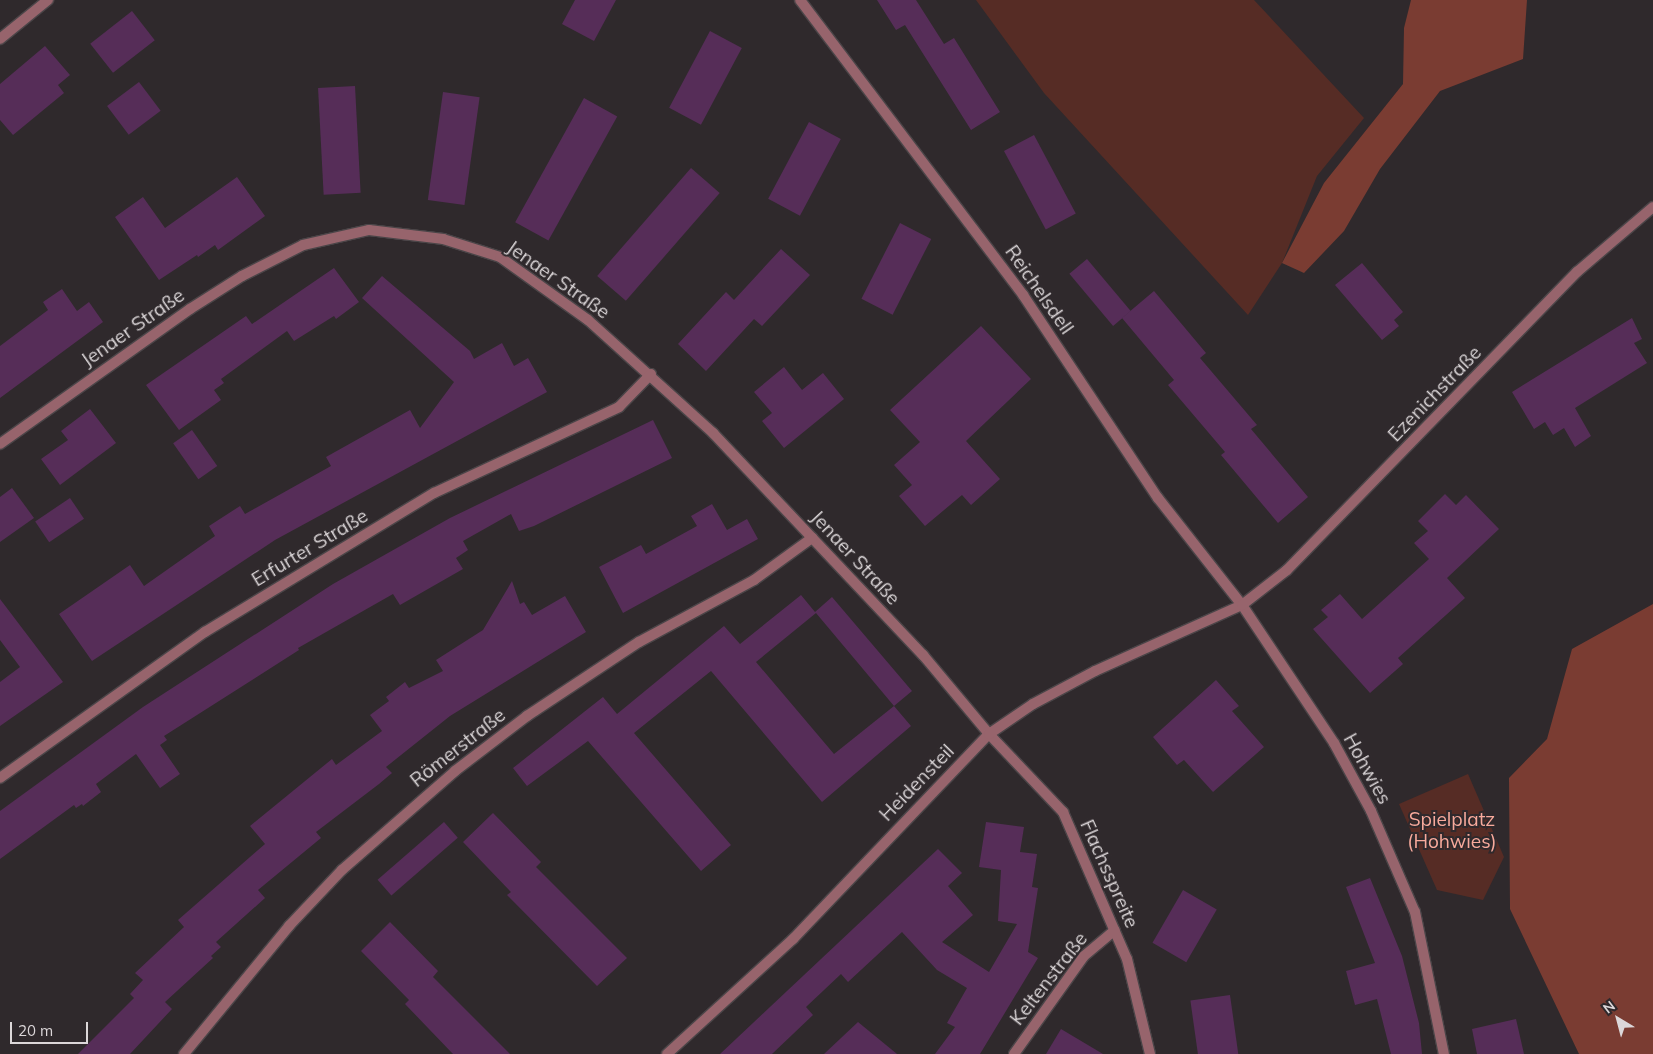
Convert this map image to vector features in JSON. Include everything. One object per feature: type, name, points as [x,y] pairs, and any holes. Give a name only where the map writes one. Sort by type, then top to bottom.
[{"type":"street","points":[[0,39],[48,0]]},
{"type":"street","name":"Reichelsdell","points":[[800,0],[1023,295],[1158,498],[1242,606]]},
{"type":"street","name":"Ezenichstraße","points":[[1242,606],[1287,570],[1578,272],[1653,207]]},
{"type":"street","name":"Jenaer Straße","points":[[0,444],[242,276],[303,245],[369,230],[443,239],[500,257],[588,320],[651,374],[713,433],[923,655],[989,734]]},
{"type":"street","name":"Erfurter Straße","points":[[0,778],[205,632],[434,493],[619,407],[651,374]]},
{"type":"street","name":"Römerstraße","points":[[184,1054],[289,926],[328,884],[393,823],[455,770],[527,716],[631,648],[754,580],[812,538]]},
{"type":"street","name":"Heidensteil","points":[[667,1054],[792,939],[989,734],[1033,704],[1095,672],[1242,606]]},
{"type":"street","name":"Hohwies","points":[[1242,606],[1334,743],[1371,810],[1415,912],[1444,1054]]},
{"type":"street","name":"Flachsspreite","points":[[989,734],[1063,812],[1115,930],[1129,968],[1150,1054]]},
{"type":"street","name":"Keltenstraße","points":[[1014,1054],[1084,956],[1115,930]]},
{"type":"green space","points":[[976,0],[1254,0],[1364,118],[1317,176],[1282,263],[1248,315],[1044,93]]},
{"type":"green space","name":"Spielplatz (Hohwies)","points":[[1468,774],[1504,857],[1483,900],[1437,890],[1399,804]]},
{"type":"shaded area","points":[[1411,0],[1527,0],[1523,59],[1440,91],[1380,169],[1344,231],[1304,273],[1282,263],[1324,183],[1403,84],[1404,28]]},
{"type":"shaded area","points":[[1653,604],[1653,1054],[1579,1054],[1510,909],[1509,778],[1547,739],[1572,649]]},
{"type":"building","points":[[575,0],[616,0],[594,41],[562,24]]},
{"type":"building","points":[[877,0],[916,0],[944,44],[954,38],[1000,112],[971,130],[905,25],[896,30]]},
{"type":"building","points":[[132,11],[155,40],[113,73],[90,44]]},
{"type":"building","points":[[710,31],[742,48],[701,125],[669,108]]},
{"type":"building","points":[[45,46],[70,75],[58,85],[64,93],[13,135],[0,120],[0,84]]},
{"type":"building","points":[[139,82],[161,111],[129,135],[107,106]]},
{"type":"building","points":[[355,86],[361,193],[324,195],[318,88]]},
{"type":"building","points":[[443,92],[480,97],[464,205],[428,200]]},
{"type":"building","points":[[584,98],[617,116],[548,241],[515,222]]},
{"type":"building","points":[[809,122],[841,139],[800,216],[768,199]]},
{"type":"building","points":[[1034,135],[1076,214],[1046,230],[1004,151]]},
{"type":"building","points":[[691,168],[720,193],[626,301],[597,276]]},
{"type":"building","points":[[237,177],[265,216],[218,250],[215,245],[159,280],[115,217],[143,197],[165,228]]},
{"type":"building","points":[[900,223],[931,239],[893,315],[861,299]]},
{"type":"building","points":[[781,249],[810,275],[762,326],[754,319],[706,371],[678,344],[726,292],[734,300]]},
{"type":"building","points":[[1087,259],[1131,311],[1113,326],[1069,274]]},
{"type":"building","points":[[1362,263],[1403,312],[1394,320],[1399,326],[1382,340],[1335,285]]},
{"type":"building","points":[[334,268],[359,302],[336,319],[334,316],[294,341],[287,331],[221,379],[224,383],[214,390],[221,400],[179,430],[146,385],[246,316],[252,324]]},
{"type":"building","points":[[382,276],[470,351],[474,359],[502,343],[514,366],[528,358],[547,392],[275,540],[92,661],[59,614],[130,565],[144,586],[215,536],[209,526],[240,506],[245,514],[331,466],[326,457],[410,410],[420,428],[454,382],[362,298]]},
{"type":"building","points":[[62,289],[77,311],[89,302],[103,322],[0,398],[0,346],[48,310],[43,302]]},
{"type":"building","points":[[1154,291],[1206,353],[1200,358],[1257,425],[1251,429],[1308,497],[1278,523],[1221,455],[1225,452],[1168,385],[1174,380],[1122,318]]},
{"type":"building","points":[[1632,318],[1642,339],[1634,343],[1647,363],[1575,408],[1591,436],[1575,447],[1564,428],[1553,435],[1545,422],[1534,429],[1512,392]]},
{"type":"building","points":[[981,326],[1031,379],[966,441],[1000,479],[971,505],[962,495],[925,526],[899,496],[912,485],[894,465],[920,442],[890,410]]},
{"type":"building","points":[[784,367],[802,390],[823,373],[844,399],[784,448],[762,421],[772,413],[754,392]]},
{"type":"building","points":[[90,409],[116,443],[60,485],[41,459],[68,440],[61,431]]},
{"type":"building","points":[[653,420],[672,458],[534,526],[519,531],[511,514],[463,541],[468,550],[456,558],[463,569],[400,605],[393,594],[298,648],[299,650],[164,736],[167,740],[160,745],[180,774],[160,788],[136,754],[96,784],[101,792],[83,806],[82,804],[76,808],[74,805],[0,859],[0,811],[143,707],[333,584],[450,518]]},
{"type":"building","points":[[192,430],[217,466],[198,479],[173,443]]},
{"type":"building","points":[[12,488],[34,518],[0,542],[0,497]]},
{"type":"building","points":[[1445,494],[1456,505],[1466,495],[1499,529],[1447,578],[1465,598],[1398,658],[1403,664],[1370,693],[1313,629],[1328,617],[1321,610],[1340,594],[1362,619],[1429,559],[1414,543],[1428,531],[1418,521]]},
{"type":"building","points":[[70,498],[84,519],[49,542],[35,521]]},
{"type":"building","points":[[712,504],[727,530],[747,519],[758,539],[623,613],[599,567],[641,545],[646,554],[697,526],[691,516]]},
{"type":"building","points":[[512,581],[520,604],[524,602],[532,615],[565,596],[586,632],[450,716],[386,767],[392,773],[316,832],[321,838],[258,890],[265,898],[216,942],[221,947],[211,956],[213,958],[165,1002],[172,1009],[130,1054],[78,1054],[134,998],[130,994],[143,980],[135,973],[184,927],[178,920],[265,844],[250,826],[332,759],[336,765],[382,731],[370,715],[389,701],[386,697],[405,682],[409,688],[443,671],[436,660],[483,630]]},
{"type":"building","points":[[801,595],[815,612],[832,597],[912,691],[894,706],[911,726],[822,802],[711,671],[634,733],[731,845],[701,871],[588,741],[527,786],[513,768],[603,697],[617,714],[724,626],[740,644]],"holes":[[[816,613],[894,706],[834,754],[756,662]]]},
{"type":"building","points":[[0,599],[63,682],[0,726],[0,682],[20,667],[0,640]]},
{"type":"building","points":[[1216,680],[1239,706],[1232,711],[1264,747],[1213,792],[1184,760],[1177,765],[1153,737]]},
{"type":"building","points":[[493,813],[541,862],[536,867],[627,958],[597,986],[507,895],[511,892],[463,842]]},
{"type":"building","points":[[444,822],[458,838],[391,896],[378,880]]},
{"type":"building","points":[[986,822],[1024,827],[1020,852],[1037,854],[1032,887],[1038,888],[1028,952],[1038,958],[980,1054],[935,1054],[955,1027],[947,1023],[967,988],[937,970],[902,932],[848,982],[841,974],[806,1007],[813,1015],[772,1054],[720,1054],[938,849],[962,873],[948,886],[973,915],[942,942],[989,972],[1017,924],[998,921],[1001,870],[979,867]]},
{"type":"building","points":[[1370,878],[1402,956],[1419,1023],[1422,1054],[1391,1054],[1377,999],[1355,1005],[1346,971],[1375,963],[1346,887]]},
{"type":"building","points":[[1183,890],[1217,910],[1186,962],[1152,943]]},
{"type":"building","points":[[390,922],[438,971],[433,977],[510,1054],[453,1054],[405,1004],[409,1000],[361,951]]},
{"type":"building","points":[[1230,995],[1238,1054],[1198,1054],[1190,1001]]},
{"type":"building","points":[[1516,1019],[1524,1054],[1477,1054],[1472,1029]]},
{"type":"building","points":[[858,1022],[897,1054],[824,1054]]},
{"type":"building","points":[[1061,1029],[1103,1054],[1046,1054]]}]
